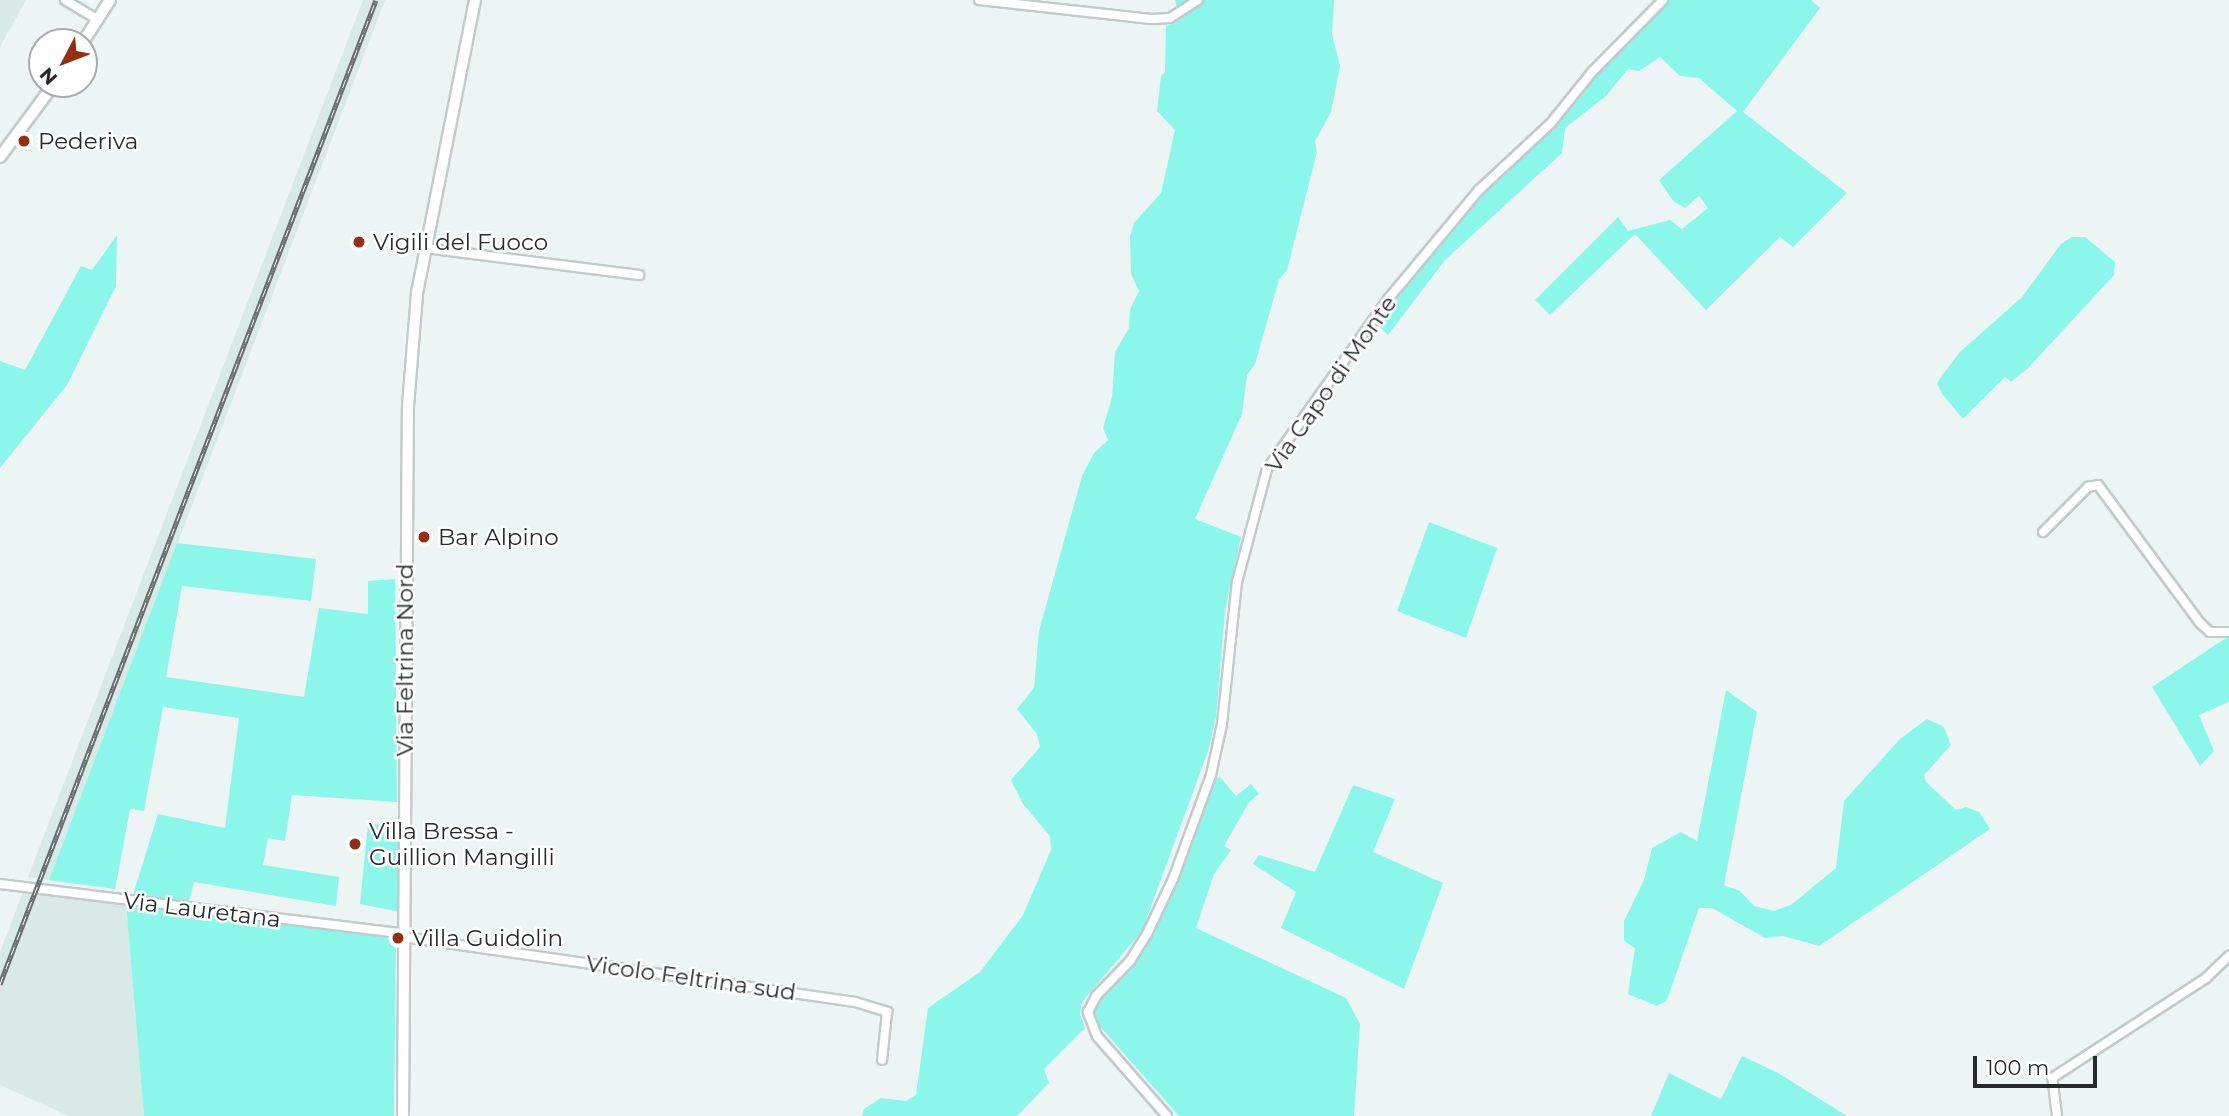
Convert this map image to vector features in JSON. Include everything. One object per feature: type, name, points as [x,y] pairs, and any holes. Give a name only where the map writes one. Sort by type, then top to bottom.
[{"type":"main road","points":[[93,28],[110,0]]},
{"type":"main road","name":"Via Feltrina Nord","points":[[403,1116],[408,406],[425,247],[475,0]]},
{"type":"main road","points":[[0,157],[44,98]]},
{"type":"street","points":[[65,0],[98,20]]},
{"type":"street","points":[[979,0],[1151,19],[1170,18],[1198,0]]},
{"type":"street","name":"Via Capo di Monte","points":[[1167,1116],[1097,1036],[1088,1020],[1091,1003],[1130,961],[1147,934],[1211,775],[1222,724],[1237,582],[1267,469],[1389,298],[1479,190],[1551,123],[1593,71],[1663,0]]},
{"type":"street","points":[[425,247],[639,275]]},
{"type":"street","points":[[2043,531],[2088,487],[2098,485],[2111,496],[2200,623],[2210,632],[2229,632]]},
{"type":"street","name":"Via Lauretana","points":[[0,884],[405,936]]},
{"type":"street","name":"Vicolo Feltrina sud","points":[[405,936],[855,1002],[887,1012],[882,1060]]},
{"type":"street","points":[[2057,1116],[2052,1077],[2206,978],[2229,956]]},
{"type":"shaded area","points":[[0,0],[26,0],[0,47]]},
{"type":"shaded area","points":[[363,0],[385,0],[49,880],[28,877]]},
{"type":"shaded area","points":[[1175,0],[1334,0],[1332,34],[1340,66],[1331,112],[1315,141],[1317,152],[1287,270],[1279,280],[1255,364],[1247,375],[1242,414],[1195,519],[1241,537],[1225,611],[1216,717],[1208,751],[1142,931],[1082,1002],[1080,1014],[1085,1028],[1044,1069],[1049,1083],[1017,1116],[862,1116],[864,1109],[881,1098],[906,1101],[916,1095],[928,1008],[980,972],[1023,915],[1051,850],[1050,836],[1023,804],[1011,780],[1040,747],[1037,734],[1017,709],[1034,688],[1039,631],[1082,476],[1094,453],[1108,440],[1103,428],[1112,397],[1115,352],[1129,328],[1130,309],[1139,291],[1131,274],[1130,236],[1134,223],[1161,193],[1175,130],[1157,111],[1161,76],[1165,72],[1166,26],[1176,23],[1179,16]]},
{"type":"shaded area","points":[[1666,0],[1811,0],[1820,8],[1743,112],[1847,193],[1793,247],[1780,237],[1706,310],[1635,234],[1550,315],[1535,300],[1618,217],[1628,231],[1670,220],[1682,229],[1708,208],[1699,196],[1685,208],[1673,201],[1659,180],[1737,111],[1699,78],[1680,76],[1660,57],[1639,71],[1628,69],[1606,96],[1565,128],[1562,153],[1445,260],[1388,335],[1373,320],[1468,204]]},
{"type":"shaded area","points":[[117,235],[116,286],[67,385],[0,468],[0,361],[25,370],[81,266],[92,270]]},
{"type":"shaded area","points":[[2072,237],[2085,237],[2115,262],[2114,275],[2028,368],[2011,382],[2005,377],[1963,419],[1943,395],[1937,384],[1940,378],[1960,352],[2022,297],[2061,244]]},
{"type":"shaded area","points":[[1429,522],[1497,548],[1466,638],[1397,611]]},
{"type":"shaded area","points":[[177,543],[316,559],[311,601],[182,586],[166,677],[304,697],[319,608],[368,614],[368,581],[395,579],[397,802],[292,795],[285,841],[268,838],[263,865],[339,877],[336,906],[194,882],[188,904],[132,898],[158,814],[225,828],[239,718],[163,707],[144,811],[130,809],[115,889],[49,880]]},
{"type":"shaded area","points":[[2229,636],[2229,702],[2199,715],[2214,751],[2200,766],[2152,687]]},
{"type":"shaded area","points":[[1726,690],[1757,712],[1724,885],[1740,891],[1754,906],[1774,911],[1791,905],[1836,868],[1844,801],[1900,739],[1927,719],[1944,727],[1951,745],[1924,775],[1926,782],[1956,810],[1966,807],[1979,812],[1990,829],[1819,946],[1783,936],[1765,938],[1712,908],[1699,908],[1667,1000],[1657,1006],[1628,994],[1635,948],[1624,941],[1624,921],[1644,880],[1652,848],[1681,832],[1697,841]]},
{"type":"shaded area","points":[[1220,777],[1236,796],[1251,784],[1259,794],[1249,802],[1224,846],[1231,850],[1214,874],[1196,928],[1346,998],[1360,1024],[1354,1116],[1179,1116],[1096,1022],[1094,1008],[1153,937],[1212,781]]},
{"type":"shaded area","points":[[1353,785],[1395,799],[1373,852],[1443,883],[1404,989],[1281,928],[1296,892],[1253,864],[1259,855],[1315,872]]},
{"type":"shaded area","points":[[368,824],[399,825],[400,912],[360,904]]},
{"type":"shaded area","points":[[24,889],[126,903],[144,1116],[69,1116],[0,1085],[0,952]]},
{"type":"shaded area","points":[[126,903],[396,938],[394,1116],[144,1116]]},
{"type":"shaded area","points":[[1742,1056],[1778,1073],[1847,1116],[1651,1116],[1669,1073],[1721,1099]]},
{"type":"railway","points":[[0,984],[376,0]]},
{"type":"place","name":"Pederiva","points":[[24,141]]},
{"type":"place","name":"Vigili del Fuoco","points":[[359,242]]},
{"type":"place","name":"Bar Alpino","points":[[424,537]]},
{"type":"place","name":"Villa Bressa - Guillion Mangilli","points":[[355,844]]},
{"type":"place","name":"Villa Guidolin","points":[[398,938]]}]
